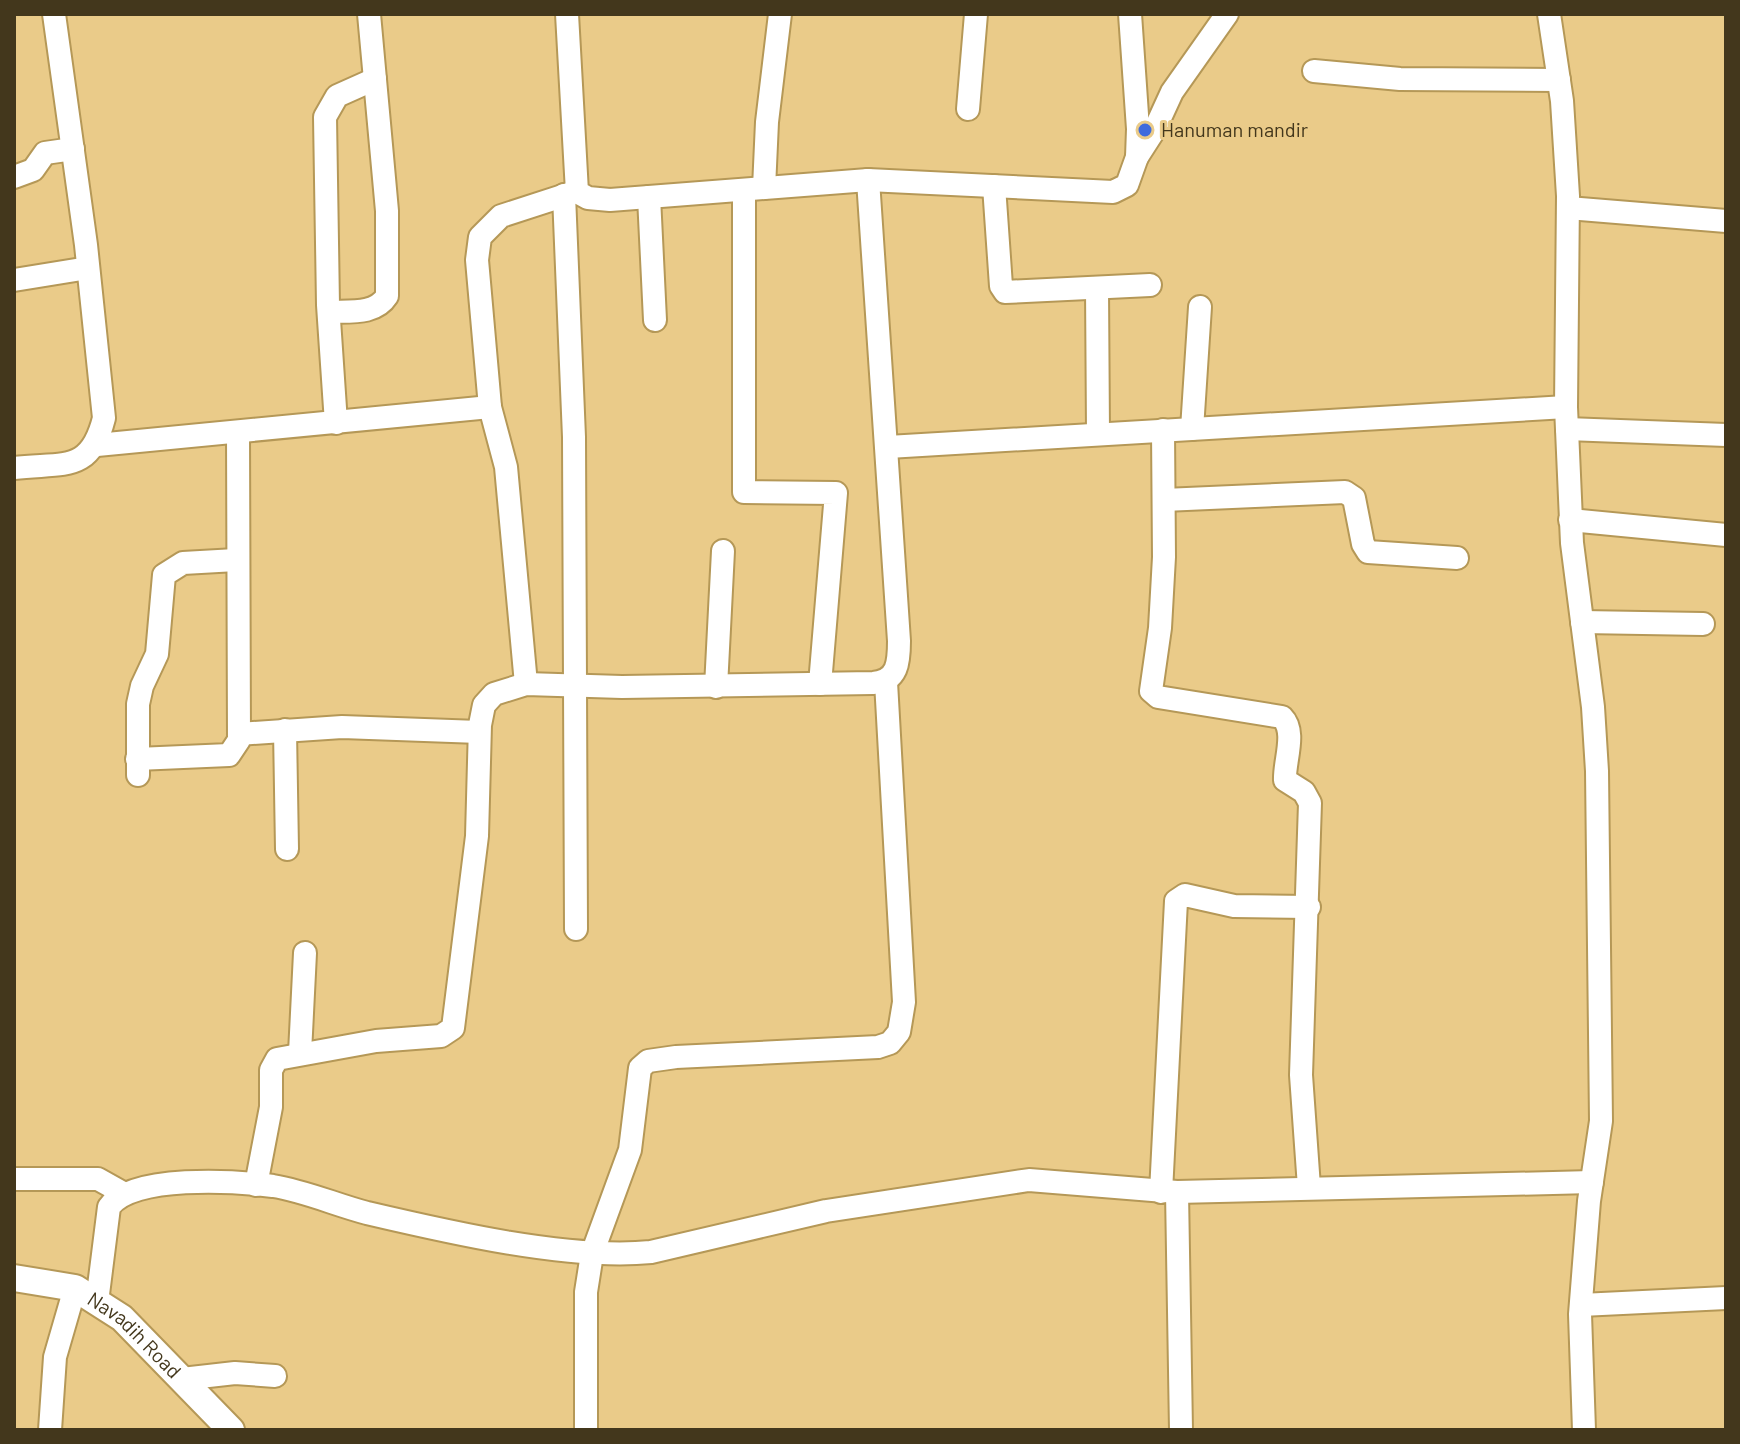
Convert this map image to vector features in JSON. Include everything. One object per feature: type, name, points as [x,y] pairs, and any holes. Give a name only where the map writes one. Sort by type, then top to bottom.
[{"type":"main road","name":"Navadih Road","points":[[14,1278],[75,1288],[122,1318],[231,1430]]},
{"type":"street","points":[[54,14],[88,268],[104,418],[97,445]]},
{"type":"street","points":[[329,312],[371,310],[381,305],[387,296],[387,211],[369,14]]},
{"type":"street","points":[[567,14],[574,437],[576,929]]},
{"type":"street","points":[[780,14],[767,122],[754,189],[744,492],[836,493],[820,684]]},
{"type":"street","points":[[968,109],[976,14]]},
{"type":"street","points":[[1130,14],[1137,157]]},
{"type":"street","points":[[526,684],[506,467],[490,407],[477,260],[480,237],[501,216],[570,193],[610,200],[868,180],[1113,192],[1127,185],[1137,157],[1178,82],[1227,14]]},
{"type":"street","points":[[1549,14],[1559,80],[1568,208],[1566,418],[1570,520],[1594,723],[1599,862],[1601,1121],[1581,1305],[1584,1430]]},
{"type":"street","points":[[1314,71],[1400,79],[1559,80]]},
{"type":"street","points":[[336,423],[329,312],[325,117],[337,96],[375,79]]},
{"type":"street","points":[[14,177],[33,170],[45,153],[73,149]]},
{"type":"street","points":[[586,1430],[585,1317],[592,1254],[630,1150],[640,1068],[648,1061],[878,1047],[890,1043],[899,1032],[904,1002],[903,954],[886,682],[899,662],[899,641],[868,180]]},
{"type":"street","points":[[994,186],[1002,289],[1009,292],[1150,285]]},
{"type":"street","points":[[649,197],[655,320]]},
{"type":"street","points":[[1568,208],[1726,221]]},
{"type":"street","points":[[14,280],[88,268]]},
{"type":"street","points":[[1097,288],[1098,433]]},
{"type":"street","points":[[1192,429],[1200,307]]},
{"type":"street","points":[[14,468],[78,460],[97,445],[490,407]]},
{"type":"street","points":[[888,447],[1163,430],[1566,418],[1726,435]]},
{"type":"street","points":[[1163,430],[1160,628],[1151,691],[1158,697],[1273,714],[1288,723],[1285,780],[1304,792],[1310,803],[1309,907],[1301,1075],[1309,1187]]},
{"type":"street","points":[[236,560],[183,563],[164,575],[157,654],[142,686],[138,704],[138,767],[229,755],[239,734],[236,560],[238,432]]},
{"type":"street","points":[[1164,500],[1345,492],[1357,505],[1363,544],[1368,552],[1457,558]]},
{"type":"street","points":[[1570,520],[1726,535]]},
{"type":"street","points":[[716,687],[723,551]]},
{"type":"street","points":[[1582,622],[1703,624]]},
{"type":"street","points":[[256,1185],[271,1107],[272,1064],[300,1053],[397,1038],[441,1036],[453,1028],[477,836],[479,732],[484,705],[494,694],[526,684],[716,687],[886,682]]},
{"type":"street","points":[[239,734],[342,727],[479,732]]},
{"type":"street","points":[[285,730],[287,849]]},
{"type":"street","points":[[1181,1430],[1169,1192],[1176,901],[1185,895],[1234,906],[1309,907]]},
{"type":"street","points":[[300,1053],[305,953]]},
{"type":"street","points":[[14,1179],[98,1179],[123,1193]]},
{"type":"street","points":[[97,1302],[109,1207],[123,1193],[171,1183],[275,1186],[427,1225],[592,1254],[651,1252],[813,1213],[986,1184],[1055,1181],[1169,1192],[1592,1182]]},
{"type":"street","points":[[50,1430],[55,1357],[75,1288]]},
{"type":"street","points":[[1581,1305],[1726,1298]]},
{"type":"street","points":[[182,1379],[235,1373],[275,1376]]},
{"type":"place","name":"Hanuman mandir","points":[[1145,130]]}]
